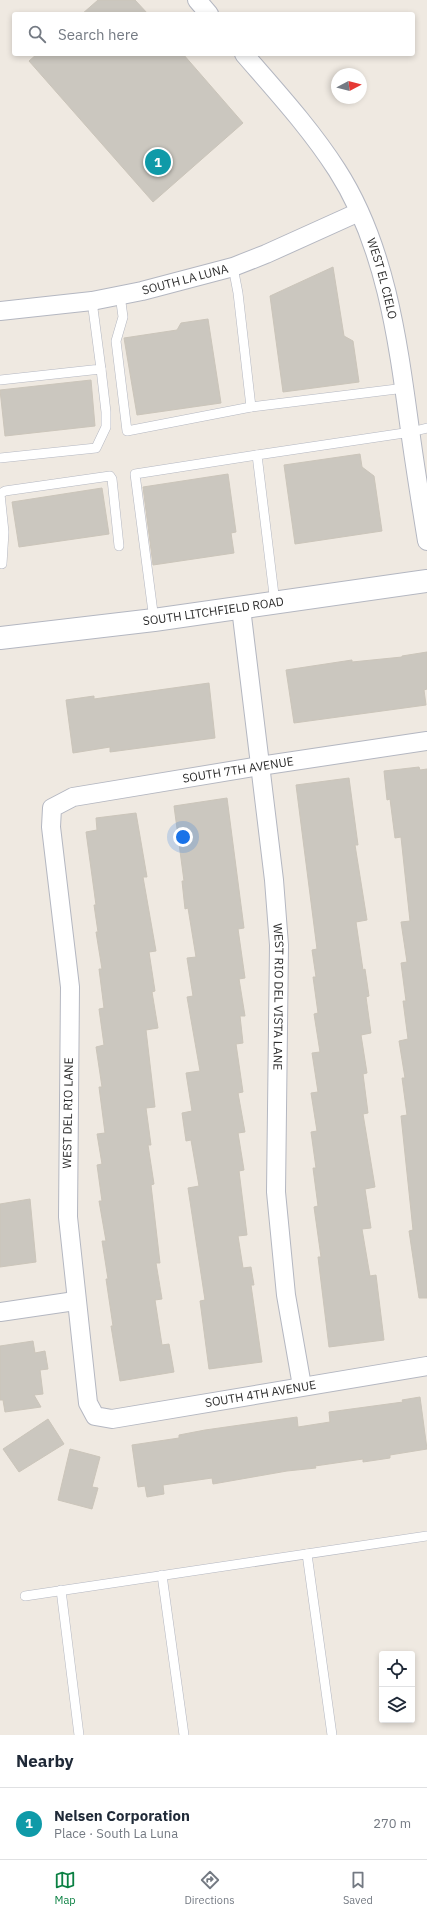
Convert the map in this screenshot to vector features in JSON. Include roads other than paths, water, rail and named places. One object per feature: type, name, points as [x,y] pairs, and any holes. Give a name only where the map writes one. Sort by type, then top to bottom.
[{"type":"main road","name":"SOUTH LITCHFIELD ROAD","points":[[0,638],[154,620],[427,581]]},
{"type":"street","points":[[197,0],[207,12]]},
{"type":"street","name":"WEST EL CIELO","points":[[246,56],[291,109],[338,170],[359,212],[373,247],[385,286],[399,349],[405,388],[419,430],[427,541]]},
{"type":"street","name":"SOUTH LA LUNA","points":[[0,311],[92,301],[142,291],[232,266],[266,254],[359,212]]},
{"type":"street","name":"WEST RIO DEL VISTA LANE","points":[[241,608],[274,880],[279,945],[276,1192],[286,1295],[302,1386]]},
{"type":"street","name":"SOUTH 7TH AVENUE","points":[[52,808],[73,797],[260,766],[427,741]]},
{"type":"street","name":"WEST DEL RIO LANE","points":[[52,808],[51,827],[70,987],[68,1217],[75,1301],[88,1403],[95,1416]]},
{"type":"street","points":[[0,1312],[75,1301]]},
{"type":"street","name":"SOUTH 4TH AVENUE","points":[[95,1416],[112,1419],[427,1366]]},
{"type":"lane","points":[[232,266],[238,293],[251,407]]},
{"type":"lane","points":[[120,295],[123,317],[116,341],[127,431],[251,407],[405,388]]},
{"type":"lane","points":[[0,458],[96,448],[106,427],[106,412],[92,301]]},
{"type":"lane","points":[[0,380],[101,369]]},
{"type":"lane","points":[[154,620],[135,474],[419,430]]},
{"type":"lane","points":[[257,455],[275,603]]},
{"type":"lane","points":[[0,561],[2,564],[4,532],[0,494],[2,492],[107,476],[110,476],[112,479],[118,546]]},
{"type":"lane","points":[[25,1596],[427,1536]]},
{"type":"lane","points":[[307,1554],[332,1735]]},
{"type":"lane","points":[[162,1575],[184,1735]]},
{"type":"lane","points":[[61,1590],[79,1735]]},
{"type":"place","name":"Nelsen Corporation","points":[[158,162]]}]
